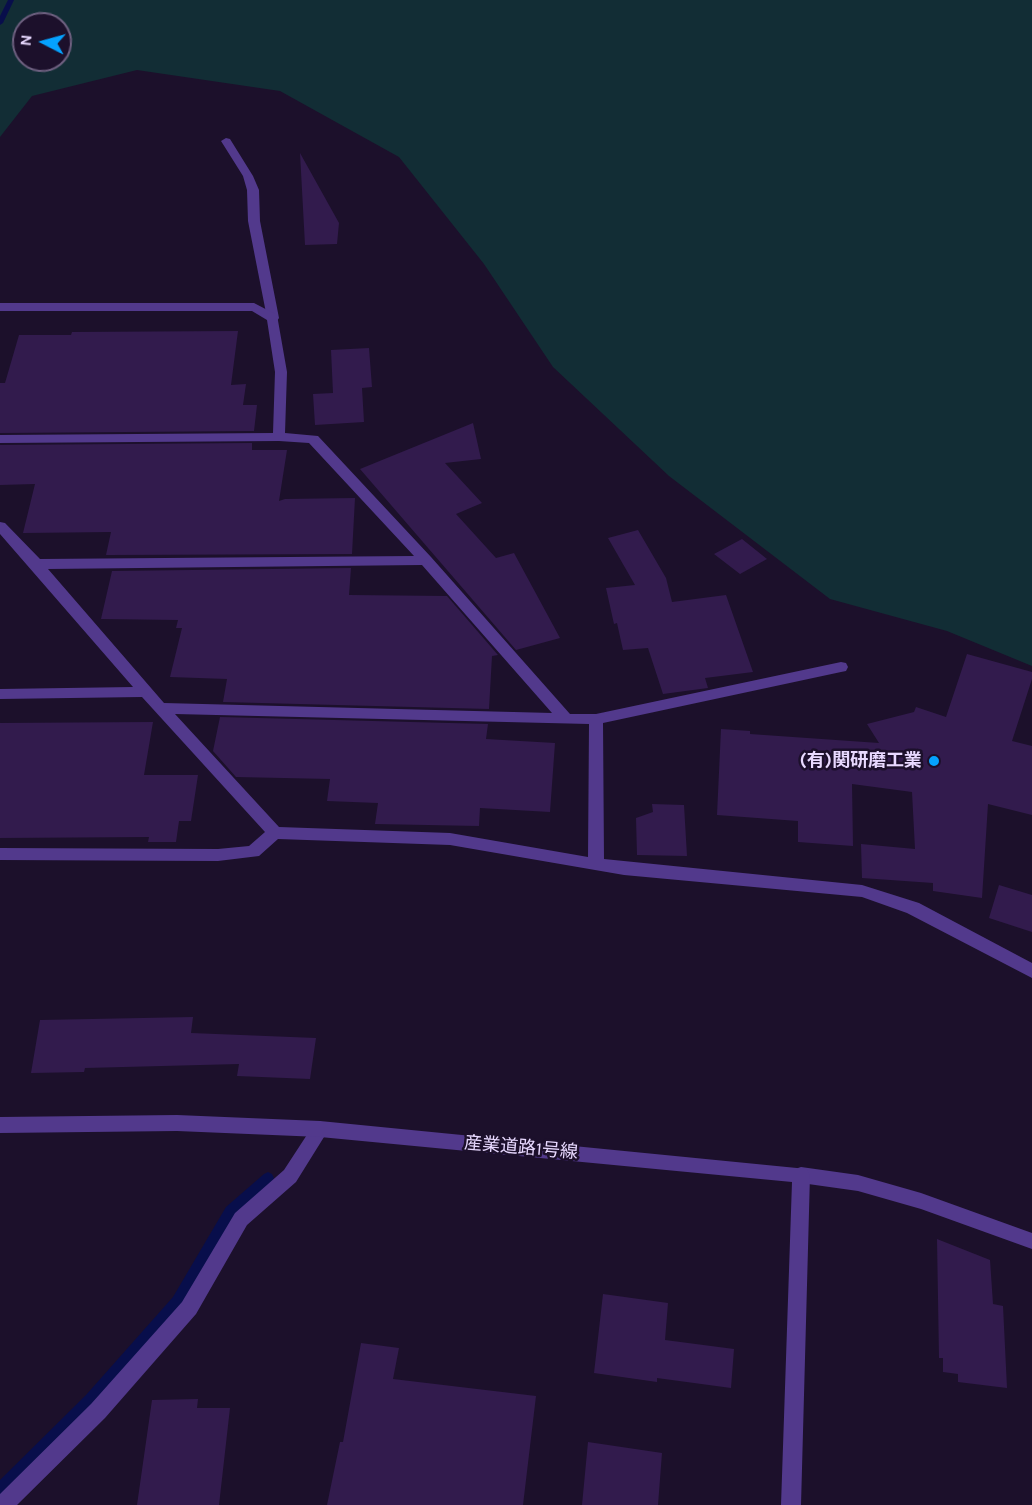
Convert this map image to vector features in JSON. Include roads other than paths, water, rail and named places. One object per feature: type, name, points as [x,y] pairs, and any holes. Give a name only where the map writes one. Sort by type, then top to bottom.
[{"type":"street","points":[[226,141],[248,176],[253,190],[254,221],[281,372],[279,437]]},
{"type":"street","points":[[0,307],[254,307],[273,318]]},
{"type":"street","points":[[0,439],[279,437],[313,439],[426,560],[566,719]]},
{"type":"street","points":[[0,526],[36,564],[146,692],[275,833]]},
{"type":"street","points":[[0,548],[19,548]]},
{"type":"street","points":[[36,564],[426,560]]},
{"type":"street","points":[[163,708],[596,719],[841,667]]},
{"type":"street","points":[[0,694],[146,692]]},
{"type":"street","points":[[596,719],[596,865]]},
{"type":"street","points":[[0,854],[218,855],[254,852],[275,833],[450,839],[490,844],[596,865],[862,891],[913,908],[1032,971]]},
{"type":"street","name":"産業道路1号線","points":[[0,1125],[177,1123],[320,1129],[801,1175],[858,1183],[921,1201],[1032,1241]]},
{"type":"street","points":[[3,1505],[98,1411],[189,1308],[241,1219],[290,1176],[320,1129]]},
{"type":"street","points":[[791,1505],[801,1175]]},
{"type":"waterway","points":[[0,23],[11,0]]},
{"type":"waterway","points":[[0,1490],[91,1400],[178,1301],[231,1211],[268,1178]]},
{"type":"place","name":"(有)関研磨工業","points":[[934,761]]}]
